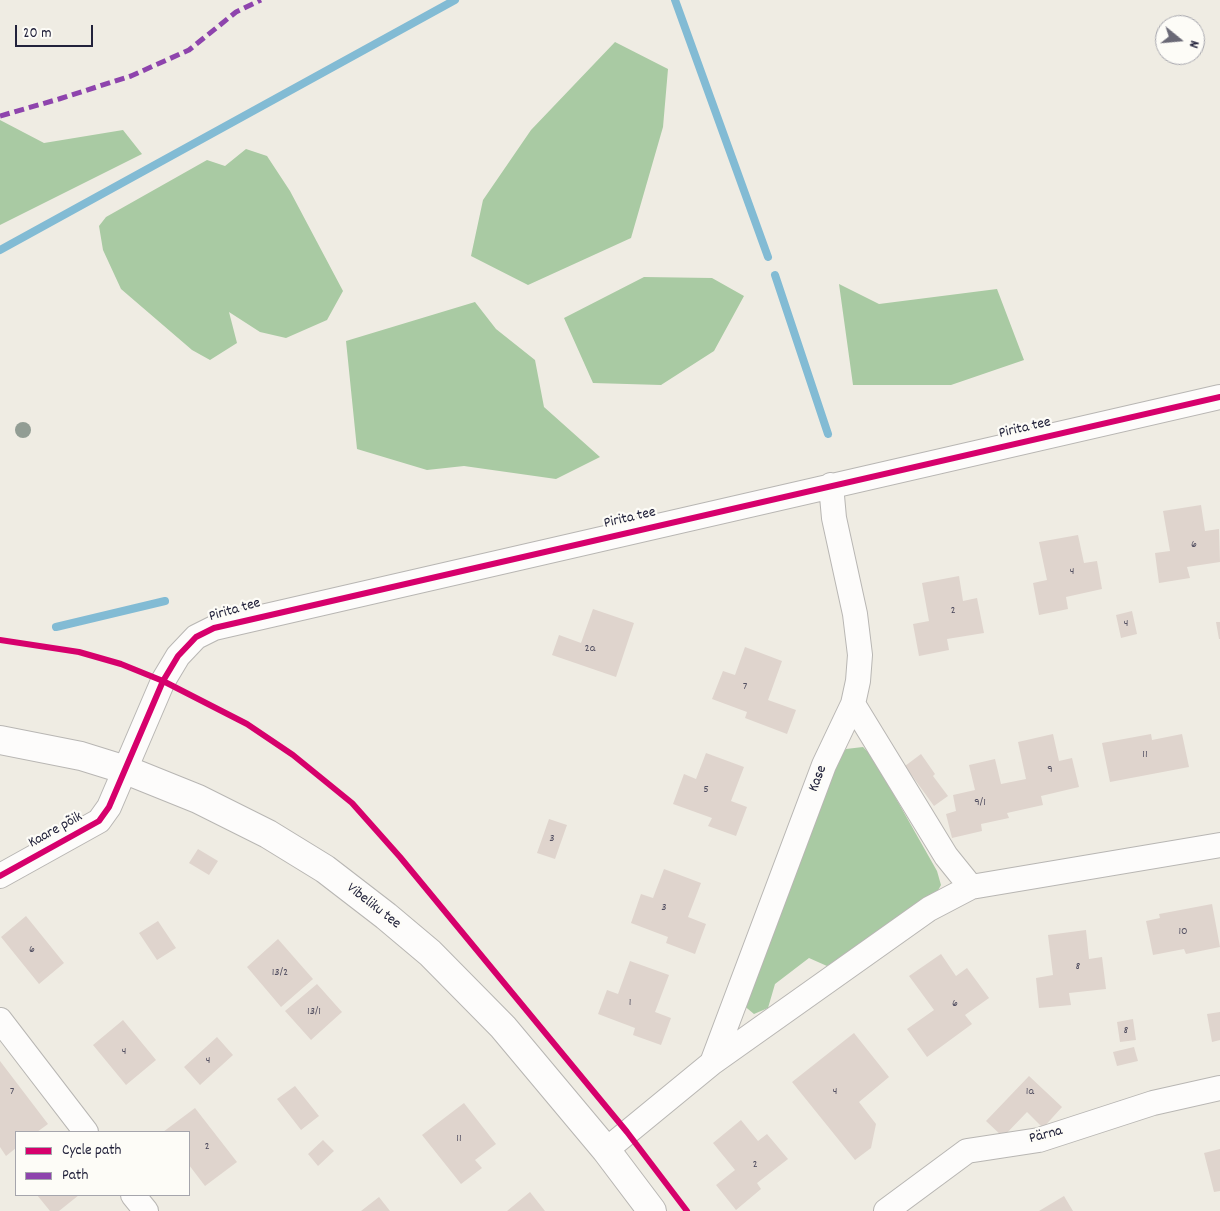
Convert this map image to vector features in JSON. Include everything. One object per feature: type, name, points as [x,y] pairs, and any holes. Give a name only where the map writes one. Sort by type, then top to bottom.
[{"type":"street","name":"Pirita tee","points":[[126,770],[163,681],[173,664],[196,637],[214,628],[1220,397]]},
{"type":"street","name":"Kase","points":[[712,1062],[824,765],[852,704],[858,681],[860,655],[854,614],[834,518],[831,485]]},
{"type":"street","points":[[852,704],[941,849],[971,887]]},
{"type":"street","name":"Vibeliku tee","points":[[0,740],[81,756],[126,770],[198,799],[268,834],[325,869],[430,953],[503,1027],[606,1150],[652,1211]]},
{"type":"street","name":"Kaare põik","points":[[0,876],[99,821],[109,807],[126,770]]},
{"type":"street","name":"Kase","points":[[606,1150],[712,1062],[928,909],[971,887],[1220,845]]},
{"type":"street","points":[[0,1020],[85,1131]]},
{"type":"street","name":"Pärna","points":[[886,1211],[967,1151],[1039,1140],[1153,1103],[1220,1088]]},
{"type":"street","points":[[134,1196],[146,1211]]},
{"type":"green space","points":[[615,42],[668,69],[663,127],[631,238],[528,285],[471,256],[483,200],[531,130]]},
{"type":"green space","points":[[0,120],[44,143],[123,130],[142,154],[0,225]]},
{"type":"green space","points":[[246,149],[267,156],[290,191],[343,291],[327,320],[286,338],[260,332],[229,312],[237,343],[210,360],[192,350],[121,289],[103,250],[99,226],[106,217],[207,160],[225,166]]},
{"type":"green space","points":[[644,277],[712,278],[744,296],[714,351],[661,385],[593,383],[564,318]]},
{"type":"green space","points":[[839,284],[879,304],[997,289],[1024,360],[951,385],[853,385]]},
{"type":"green space","points":[[475,302],[496,329],[535,360],[544,407],[600,457],[556,479],[464,466],[427,470],[357,449],[346,341]]},
{"type":"green space","points":[[863,747],[872,756],[937,871],[941,885],[934,898],[827,966],[809,958],[775,984],[768,1008],[754,1014],[742,1004],[833,765],[846,749]]},
{"type":"building","points":[[1201,505],[1205,531],[1219,529],[1220,562],[1187,567],[1190,578],[1159,583],[1155,553],[1170,551],[1163,511]]},
{"type":"building","points":[[1078,535],[1084,563],[1097,561],[1102,589],[1066,597],[1068,609],[1039,615],[1033,583],[1047,580],[1039,542]]},
{"type":"building","points":[[959,576],[963,601],[977,598],[984,633],[947,639],[949,650],[919,656],[913,624],[929,621],[922,583]]},
{"type":"building","points":[[593,609],[634,623],[616,677],[552,655],[559,635],[581,643]]},
{"type":"building","points":[[1132,611],[1137,634],[1121,638],[1116,615]]},
{"type":"building","points":[[1216,622],[1220,622],[1220,639],[1219,639]]},
{"type":"building","points":[[745,647],[782,661],[768,700],[796,710],[787,734],[745,718],[747,712],[712,699],[723,671],[735,675]]},
{"type":"building","points":[[1053,734],[1059,761],[1072,758],[1079,787],[1041,796],[1043,805],[1007,813],[1009,818],[981,824],[982,831],[952,838],[946,814],[956,811],[953,795],[975,790],[969,765],[995,759],[1001,784],[1026,779],[1018,742]]},
{"type":"building","points":[[1151,734],[1152,740],[1182,734],[1189,767],[1110,782],[1102,743]]},
{"type":"building","points":[[706,753],[744,767],[731,801],[747,807],[736,836],[708,826],[712,818],[673,804],[684,774],[696,779]]},
{"type":"building","points":[[921,754],[935,774],[933,776],[948,796],[934,806],[905,766]]},
{"type":"building","points":[[549,819],[567,825],[555,859],[537,853]]},
{"type":"building","points":[[198,849],[218,861],[209,875],[189,863]]},
{"type":"building","points":[[664,869],[701,883],[688,917],[706,924],[695,954],[666,943],[668,937],[631,923],[641,894],[653,898]]},
{"type":"building","points":[[1212,904],[1220,947],[1186,954],[1184,949],[1153,955],[1146,921],[1160,918],[1159,914]]},
{"type":"building","points":[[26,916],[64,963],[39,984],[1,937]]},
{"type":"building","points":[[158,921],[176,948],[157,960],[139,933]]},
{"type":"building","points":[[1086,930],[1089,959],[1102,957],[1106,989],[1069,993],[1071,1005],[1039,1008],[1036,978],[1053,975],[1048,935]]},
{"type":"building","points":[[278,939],[313,979],[281,1007],[247,967]]},
{"type":"building","points":[[941,954],[956,976],[967,968],[989,998],[965,1015],[972,1024],[927,1057],[907,1029],[934,1010],[909,976]]},
{"type":"building","points":[[630,961],[669,975],[655,1012],[671,1018],[661,1045],[633,1035],[635,1028],[598,1014],[607,990],[618,994]]},
{"type":"building","points":[[317,984],[342,1012],[311,1040],[285,1011]]},
{"type":"building","points":[[1220,1012],[1220,1040],[1212,1042],[1207,1014]]},
{"type":"building","points":[[1133,1019],[1136,1040],[1120,1042],[1117,1022]]},
{"type":"building","points":[[123,1020],[156,1060],[126,1085],[93,1045]]},
{"type":"building","points":[[854,1033],[889,1077],[859,1102],[876,1124],[871,1148],[855,1160],[792,1082]]},
{"type":"building","points":[[217,1037],[233,1055],[200,1085],[184,1067]]},
{"type":"building","points":[[1134,1047],[1138,1061],[1117,1066],[1113,1052]]},
{"type":"building","points":[[0,1061],[48,1124],[38,1131],[15,1131],[15,1149],[6,1156],[0,1147]]},
{"type":"building","points":[[1029,1076],[1062,1107],[1043,1128],[1027,1112],[1003,1137],[986,1121]]},
{"type":"building","points":[[295,1086],[319,1116],[301,1130],[277,1099]]},
{"type":"building","points":[[464,1103],[496,1144],[475,1160],[482,1168],[461,1184],[422,1135]]},
{"type":"building","points":[[195,1108],[237,1162],[205,1186],[190,1166],[190,1131],[164,1131]]},
{"type":"building","points":[[741,1120],[758,1141],[767,1134],[788,1159],[757,1183],[761,1189],[736,1210],[716,1185],[735,1170],[713,1143]]},
{"type":"building","points":[[323,1140],[334,1151],[318,1166],[308,1154]]},
{"type":"building","points":[[1220,1149],[1220,1191],[1214,1192],[1204,1153]]},
{"type":"building","points":[[530,1192],[545,1211],[507,1211]]},
{"type":"building","points":[[38,1196],[78,1196],[59,1211],[50,1211]]},
{"type":"building","points":[[1064,1196],[1073,1211],[1039,1211]]},
{"type":"building","points":[[379,1197],[390,1211],[361,1211]]},
{"type":"waterway","points":[[0,250],[455,0]]},
{"type":"waterway","points":[[675,0],[768,257]]},
{"type":"waterway","points":[[775,275],[828,434]]},
{"type":"waterway","points":[[56,627],[165,601]]},
{"type":"marked path","points":[[0,116],[131,76],[189,50],[236,12],[261,0]]},
{"type":"cycle path","points":[[0,876],[99,821],[109,807],[163,681],[178,656],[196,637],[214,628],[1220,397]]},
{"type":"cycle path","points":[[0,640],[79,652],[121,664],[163,681],[247,724],[293,755],[352,803],[400,857],[627,1132],[687,1211]]}]
